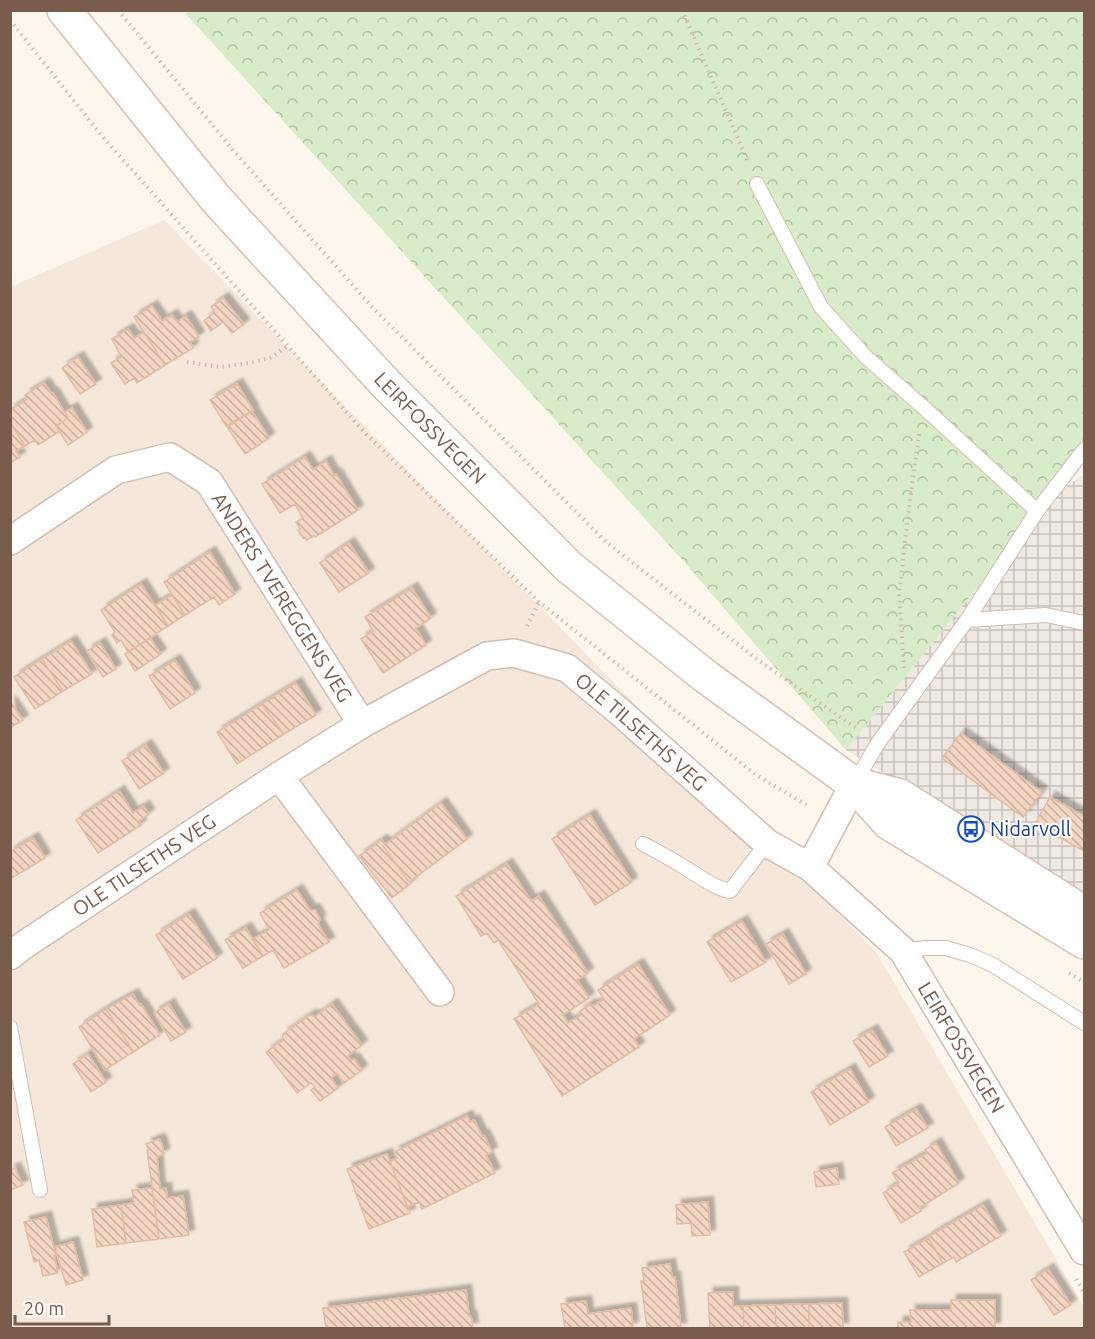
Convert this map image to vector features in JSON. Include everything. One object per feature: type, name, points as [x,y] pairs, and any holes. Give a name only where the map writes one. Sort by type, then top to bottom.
[{"type":"street","name":"LEIRFOSSVEGEN","points":[[64,10],[216,199],[386,384],[569,567],[705,676],[855,784],[889,822],[1084,942]]},
{"type":"street","name":"ANDERS TVEREGGENS VEG","points":[[10,541],[116,470],[170,457],[209,482],[362,724]]},
{"type":"street","name":"OLE TILSETHS VEG","points":[[10,956],[279,776],[362,724],[487,656],[514,652],[567,668],[767,843],[810,867]]},
{"type":"street","points":[[279,776],[440,992]]},
{"type":"street","name":"LEIRFOSSVEGEN","points":[[855,784],[900,796],[1084,913]]},
{"type":"street","points":[[810,867],[855,784]]},
{"type":"street","name":"LEIRFOSSVEGEN","points":[[810,867],[903,951],[1084,1251]]},
{"type":"lane","points":[[757,184],[820,307],[866,357],[1037,511]]},
{"type":"lane","points":[[855,784],[878,743],[967,620],[1037,511],[1084,450]]},
{"type":"lane","points":[[967,620],[1046,615],[1084,623]]},
{"type":"lane","points":[[643,843],[710,883],[730,891],[767,843]]},
{"type":"lane","points":[[903,951],[946,948],[970,955],[993,965],[1084,1023]]},
{"type":"lane","points":[[10,1027],[40,1190]]},
{"type":"path","points":[[118,10],[233,150],[372,307],[606,542],[762,663],[878,743]]},
{"type":"path","points":[[682,10],[757,184]]},
{"type":"path","points":[[187,362],[221,367],[249,363],[270,358],[288,346]]},
{"type":"path","points":[[907,703],[899,594],[922,406]]},
{"type":"shaded area","points":[[164,220],[876,952],[1084,1307],[1084,1328],[11,1328],[10,287]]},
{"type":"shaded area","points":[[1084,474],[1084,896],[846,750],[1050,498]]},
{"type":"green space","points":[[197,10],[1084,11],[1084,442],[1050,498],[846,750],[686,564],[185,13]]},
{"type":"building","points":[[223,298],[244,324],[232,333],[223,322],[211,331],[204,321],[215,312],[211,307]]},
{"type":"building","points":[[152,306],[162,321],[172,315],[177,322],[186,316],[199,337],[190,342],[193,348],[165,365],[134,317]]},
{"type":"building","points":[[128,329],[134,338],[144,332],[165,365],[137,383],[134,378],[125,384],[111,363],[121,357],[112,339]]},
{"type":"building","points":[[78,357],[96,384],[80,394],[62,368]]},
{"type":"building","points":[[44,383],[68,418],[56,426],[60,431],[38,445],[35,440],[25,446],[10,422],[10,410],[27,399],[25,395]]},
{"type":"building","points":[[237,384],[253,410],[226,426],[210,400]]},
{"type":"building","points":[[72,408],[87,432],[68,445],[56,426],[68,418],[65,412]]},
{"type":"building","points":[[252,411],[269,438],[245,454],[227,427]]},
{"type":"building","points":[[10,422],[25,446],[16,451],[20,457],[10,463]]},
{"type":"building","points":[[305,457],[313,470],[326,461],[358,510],[307,540],[298,530],[300,529],[296,522],[303,518],[295,504],[280,513],[262,484]]},
{"type":"building","points":[[349,543],[369,573],[339,592],[320,563]]},
{"type":"building","points":[[210,552],[235,594],[219,605],[214,597],[185,615],[164,582]]},
{"type":"building","points":[[141,584],[168,626],[128,652],[121,640],[117,643],[112,635],[115,632],[101,610]]},
{"type":"building","points":[[412,588],[431,618],[416,628],[426,645],[383,673],[361,639],[373,631],[365,617]]},
{"type":"building","points":[[172,595],[185,615],[168,626],[155,605]]},
{"type":"building","points":[[150,638],[161,654],[135,671],[125,654]]},
{"type":"building","points":[[71,641],[92,674],[63,691],[42,659]]},
{"type":"building","points":[[100,643],[116,669],[103,677],[87,651]]},
{"type":"building","points":[[42,659],[63,691],[35,709],[14,677]]},
{"type":"building","points":[[175,660],[195,693],[170,709],[149,676]]},
{"type":"building","points":[[296,683],[316,715],[284,734],[262,704]]},
{"type":"building","points":[[10,701],[23,720],[10,728]]},
{"type":"building","points":[[262,704],[284,734],[237,764],[217,732]]},
{"type":"building","points":[[961,733],[1042,792],[1023,817],[942,758]]},
{"type":"building","points":[[146,745],[164,773],[139,789],[122,761]]},
{"type":"building","points":[[119,791],[133,813],[144,806],[149,814],[139,821],[141,825],[98,853],[76,820]]},
{"type":"building","points":[[1050,797],[1084,816],[1084,851],[1035,824]]},
{"type":"building","points":[[441,803],[467,839],[409,882],[383,846]]},
{"type":"building","points":[[590,815],[632,882],[595,905],[552,839]]},
{"type":"building","points":[[33,838],[45,858],[10,879],[10,852]]},
{"type":"building","points":[[382,840],[385,844],[383,846],[409,882],[411,880],[412,882],[392,898],[359,856]]},
{"type":"building","points":[[507,864],[531,901],[539,896],[588,973],[577,980],[589,998],[563,1015],[568,1023],[581,1015],[579,1012],[591,1004],[593,1006],[604,999],[598,990],[638,964],[670,1015],[634,1039],[639,1047],[562,1096],[514,1019],[539,1004],[498,940],[494,943],[487,933],[481,936],[456,896]]},
{"type":"building","points":[[297,890],[310,910],[315,910],[320,919],[318,924],[329,942],[284,968],[273,950],[263,956],[253,939],[269,930],[260,913]]},
{"type":"building","points":[[189,914],[217,958],[183,979],[156,935]]},
{"type":"building","points":[[742,921],[766,962],[731,982],[707,942]]},
{"type":"building","points":[[246,928],[263,956],[243,968],[225,940]]},
{"type":"building","points":[[783,934],[806,974],[789,984],[766,944]]},
{"type":"building","points":[[133,994],[160,1035],[133,1052],[106,1009]]},
{"type":"building","points":[[169,1004],[186,1032],[171,1041],[154,1013]]},
{"type":"building","points":[[332,1004],[362,1045],[348,1056],[351,1060],[354,1059],[362,1070],[344,1083],[337,1073],[331,1078],[338,1088],[320,1101],[311,1090],[315,1087],[311,1083],[297,1093],[266,1052],[282,1041],[283,1034],[310,1015],[316,1016]]},
{"type":"building","points":[[106,1009],[133,1052],[105,1070],[79,1027]]},
{"type":"building","points":[[872,1030],[888,1056],[869,1067],[853,1041]]},
{"type":"building","points":[[88,1054],[106,1082],[91,1092],[73,1064]]},
{"type":"building","points":[[850,1069],[869,1102],[830,1125],[811,1092]]},
{"type":"building","points":[[916,1109],[928,1128],[896,1146],[885,1127]]},
{"type":"building","points":[[467,1116],[470,1122],[474,1120],[482,1136],[484,1135],[492,1152],[486,1155],[495,1173],[422,1209],[419,1202],[407,1207],[390,1161],[397,1158],[394,1152]]},
{"type":"building","points":[[159,1139],[164,1154],[157,1157],[160,1189],[166,1188],[167,1198],[183,1196],[189,1235],[159,1239],[147,1150],[149,1150],[146,1144]]},
{"type":"building","points":[[936,1143],[959,1183],[919,1208],[921,1211],[901,1223],[883,1193],[899,1183],[892,1173],[927,1153],[925,1150]]},
{"type":"building","points":[[387,1154],[410,1213],[369,1229],[347,1169]]},
{"type":"building","points":[[15,1168],[23,1185],[10,1190],[10,1170]]},
{"type":"building","points":[[837,1168],[839,1184],[816,1187],[814,1172]]},
{"type":"building","points":[[152,1188],[159,1239],[126,1243],[121,1205],[134,1203],[132,1190]]},
{"type":"building","points":[[708,1202],[710,1235],[692,1236],[691,1223],[677,1224],[676,1205]]},
{"type":"building","points":[[121,1205],[126,1243],[97,1247],[92,1209]]},
{"type":"building","points":[[983,1205],[1001,1236],[956,1262],[954,1257],[943,1263],[928,1237]]},
{"type":"building","points":[[46,1217],[58,1273],[43,1276],[39,1260],[34,1262],[24,1222]]},
{"type":"building","points":[[928,1238],[943,1263],[919,1277],[904,1252]]},
{"type":"building","points":[[73,1242],[83,1280],[66,1285],[55,1247]]},
{"type":"building","points":[[670,1264],[672,1277],[675,1277],[681,1328],[647,1328],[641,1281],[644,1281],[642,1268]]},
{"type":"building","points":[[1048,1269],[1071,1305],[1054,1315],[1031,1280]]},
{"type":"building","points":[[466,1290],[473,1328],[326,1328],[323,1308]]},
{"type":"building","points":[[733,1292],[733,1306],[743,1306],[744,1328],[710,1328],[708,1293]]},
{"type":"building","points":[[951,1300],[995,1300],[995,1328],[898,1328],[898,1322],[911,1322],[910,1310],[951,1310]]},
{"type":"building","points":[[586,1301],[588,1314],[631,1308],[633,1326],[631,1328],[565,1328],[561,1304]]},
{"type":"building","points":[[842,1303],[843,1328],[809,1328],[809,1304]]},
{"type":"building","points":[[809,1304],[809,1328],[776,1328],[775,1305]]},
{"type":"building","points":[[775,1305],[776,1328],[744,1328],[743,1306]]},
{"type":"place","name":"Nidarvoll","points":[[971,829]]}]
